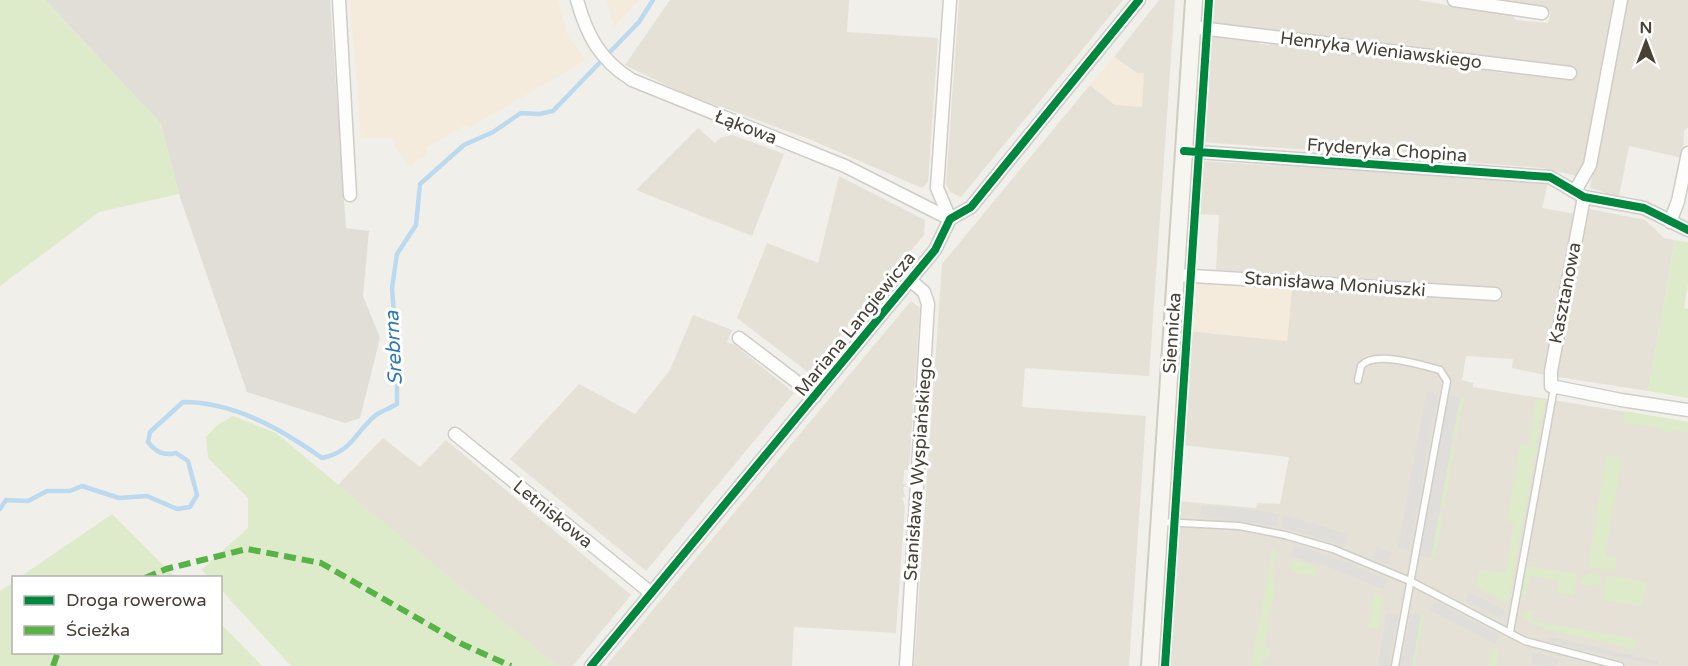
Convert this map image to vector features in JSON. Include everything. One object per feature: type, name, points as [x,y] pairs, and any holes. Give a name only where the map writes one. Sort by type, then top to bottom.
[{"type":"main road","name":"Siennicka","points":[[1150,666],[1194,0]]},
{"type":"street","points":[[339,0],[351,195]]},
{"type":"street","name":"Łąkowa","points":[[577,0],[594,47],[621,73],[645,87],[845,166],[950,219]]},
{"type":"street","points":[[950,0],[938,188],[950,219],[971,207],[1138,0]]},
{"type":"street","points":[[1454,0],[1542,13]]},
{"type":"street","name":"Kasztanowa","points":[[1554,388],[1550,384],[1551,371],[1579,194],[1590,165],[1621,0]]},
{"type":"street","name":"Henryka Wieniawskiego","points":[[1192,27],[1570,73]]},
{"type":"street","name":"Fryderyka Chopina","points":[[1184,151],[1550,177],[1579,194],[1644,208],[1688,230]]},
{"type":"street","points":[[1670,222],[1678,201],[1688,153]]},
{"type":"street","name":"Mariana Langiewicza","points":[[591,666],[935,250],[950,219]]},
{"type":"street","name":"Stanisława Moniuszki","points":[[1176,275],[1495,294]]},
{"type":"street","name":"Stanisława Wyspiańskiego","points":[[906,666],[928,304],[924,292],[910,280]]},
{"type":"street","points":[[739,338],[815,396]]},
{"type":"street","points":[[1554,388],[1688,410]]},
{"type":"street","name":"Letniskowa","points":[[455,434],[651,593]]},
{"type":"lane","points":[[1358,380],[1361,366],[1374,358],[1408,362],[1440,370],[1445,376],[1395,666]]},
{"type":"lane","points":[[1510,632],[1554,388]]},
{"type":"lane","points":[[1160,522],[1239,526],[1285,535],[1333,549],[1410,581],[1525,641],[1551,650],[1620,666]]},
{"type":"shaded area","points":[[45,0],[330,0],[346,228],[369,231],[363,296],[380,338],[360,418],[345,423],[247,392],[179,194],[161,124]]},
{"type":"shaded area","points":[[350,0],[558,0],[568,37],[586,60],[469,128],[467,124],[427,147],[427,154],[415,162],[411,168],[396,149],[394,138],[361,139]]},
{"type":"shaded area","points":[[606,0],[639,0],[614,27]]},
{"type":"shaded area","points":[[670,0],[849,0],[847,32],[938,38],[928,182],[922,188],[809,139],[683,93],[625,65]]},
{"type":"shaded area","points":[[959,0],[1123,0],[961,197],[950,192],[946,184]]},
{"type":"shaded area","points":[[1159,0],[1175,0],[1149,376],[1025,368],[1022,407],[1146,416],[1129,666],[914,666],[942,264],[1090,85],[1115,105],[1137,73],[1114,57]]},
{"type":"shaded area","points":[[1212,0],[1417,0],[1513,16],[1516,20],[1548,23],[1551,11],[1506,4],[1501,1],[1480,0],[1615,0],[1585,168],[1580,175],[1576,176],[1543,168],[1203,142],[1210,33],[1253,36],[1260,44],[1269,45],[1276,40],[1343,49],[1352,53],[1360,50],[1414,59],[1417,62],[1427,63],[1429,60],[1502,73],[1518,72],[1520,75],[1531,72],[1575,76],[1576,71],[1210,26]]},
{"type":"shaded area","points":[[1626,0],[1688,0],[1688,127],[1684,131],[1683,158],[1629,146],[1619,197],[1590,188]]},
{"type":"shaded area","points":[[1114,57],[1137,73],[1144,73],[1142,107],[1115,105],[1090,85]]},
{"type":"shaded area","points":[[698,128],[715,143],[720,138],[733,135],[784,154],[752,236],[636,190]]},
{"type":"shaded area","points":[[1201,161],[1548,183],[1542,208],[1576,214],[1545,375],[1512,368],[1513,359],[1466,356],[1462,380],[1473,383],[1473,387],[1688,422],[1688,666],[1168,666],[1178,501],[1256,508],[1257,503],[1280,504],[1289,457],[1182,445],[1190,331],[1287,341],[1292,288],[1501,300],[1501,293],[1493,287],[1216,270],[1219,215],[1198,214]]},
{"type":"shaded area","points":[[839,176],[925,220],[924,235],[809,373],[737,318],[767,243],[818,263]]},
{"type":"shaded area","points":[[1586,210],[1645,220],[1664,238],[1675,240],[1648,391],[1558,377],[1554,372]]},
{"type":"shaded area","points":[[1193,281],[1292,288],[1287,341],[1190,331]]},
{"type":"shaded area","points":[[911,301],[920,308],[909,470],[904,470],[903,484],[907,484],[903,488],[905,497],[902,498],[905,506],[896,633],[794,627],[792,666],[606,666]]},
{"type":"shaded area","points":[[693,315],[732,330],[727,342],[735,345],[794,393],[646,571],[510,459],[579,384],[635,414],[670,370]]},
{"type":"shaded area","points":[[1427,391],[1438,393],[1409,551],[1398,548]]},
{"type":"shaded area","points":[[1449,395],[1460,397],[1431,558],[1420,556]]},
{"type":"shaded area","points":[[383,438],[420,467],[446,440],[631,595],[573,666],[557,666],[337,486]]},
{"type":"shaded area","points":[[1202,506],[1230,507],[1279,514],[1276,526],[1200,517]]},
{"type":"shaded area","points":[[1284,515],[1348,534],[1345,546],[1281,527]]},
{"type":"shaded area","points":[[1294,545],[1330,556],[1387,579],[1383,589],[1332,568],[1291,556]]},
{"type":"shaded area","points":[[1377,546],[1392,553],[1387,564],[1373,557]]},
{"type":"shaded area","points":[[1469,592],[1506,611],[1501,619],[1465,600]]},
{"type":"shaded area","points":[[1435,601],[1500,635],[1495,644],[1430,610]]},
{"type":"shaded area","points":[[1387,613],[1398,615],[1389,666],[1378,666]]},
{"type":"shaded area","points":[[1410,613],[1421,615],[1412,666],[1401,666]]},
{"type":"shaded area","points":[[1551,637],[1657,661],[1660,666],[1544,641]]},
{"type":"shaded area","points":[[1533,652],[1559,659],[1557,666],[1531,664]]},
{"type":"green space","points":[[0,0],[45,0],[161,124],[179,194],[99,212],[0,286]]},
{"type":"green space","points":[[1675,240],[1688,242],[1688,285],[1684,308],[1688,309],[1688,398],[1648,391]]},
{"type":"green space","points":[[1460,397],[1464,398],[1456,440],[1453,439]]},
{"type":"green space","points":[[1536,399],[1545,400],[1508,603],[1476,587],[1479,571],[1506,572],[1514,522],[1507,521],[1520,445],[1528,446]]},
{"type":"green space","points":[[1625,411],[1688,422],[1688,432],[1672,429],[1671,433],[1662,431],[1662,428],[1623,423]]},
{"type":"green space","points":[[233,416],[276,433],[557,666],[291,666],[222,591],[222,576],[208,576],[201,570],[248,528],[248,498],[208,458],[206,437],[217,425]]},
{"type":"green space","points":[[1452,446],[1455,446],[1444,508],[1440,507]]},
{"type":"green space","points":[[1606,455],[1622,457],[1605,556],[1617,558],[1615,571],[1588,567]]},
{"type":"green space","points":[[112,514],[174,576],[21,576]]},
{"type":"green space","points":[[1439,514],[1443,514],[1435,559],[1431,558]]},
{"type":"green space","points":[[1273,547],[1277,548],[1272,575],[1275,588],[1264,647],[1271,648],[1268,659],[1262,658],[1260,666],[1251,666]]},
{"type":"green space","points":[[1291,559],[1317,567],[1316,576],[1290,571]]},
{"type":"green space","points":[[1526,566],[1577,574],[1574,595],[1556,592],[1558,580],[1530,576],[1526,595],[1521,594]]},
{"type":"green space","points":[[1590,573],[1601,575],[1599,587],[1580,584],[1581,579]]},
{"type":"green space","points":[[1606,575],[1647,582],[1642,606],[1602,600]]},
{"type":"green space","points":[[12,583],[12,654],[222,654],[222,625],[262,666],[0,666],[0,591]]},
{"type":"green space","points":[[1374,592],[1384,597],[1378,629],[1368,627]]},
{"type":"green space","points":[[1528,610],[1533,610],[1531,621],[1637,639],[1635,649],[1532,624],[1521,615]]},
{"type":"green space","points":[[1421,615],[1424,615],[1415,666],[1412,666]]},
{"type":"green space","points":[[1491,647],[1499,651],[1496,666],[1488,666]]},
{"type":"waterway","name":"Srebrna","points":[[0,509],[6,500],[28,501],[47,491],[70,491],[82,486],[119,498],[147,496],[177,509],[190,507],[197,495],[188,461],[176,453],[160,452],[148,442],[150,432],[183,402],[202,403],[239,412],[290,437],[322,458],[347,446],[376,415],[397,404],[397,354],[392,288],[397,254],[416,225],[420,184],[464,145],[493,132],[521,113],[539,114],[553,111],[639,22],[653,0]]},
{"type":"marked path","points":[[150,576],[166,569],[247,549],[321,563],[464,645],[511,666]]},
{"type":"marked path","points":[[53,666],[57,654]]},
{"type":"cycle path","points":[[591,666],[935,250],[950,219],[971,207],[1139,0]]},
{"type":"cycle path","points":[[1165,666],[1209,0]]},
{"type":"cycle path","points":[[1184,151],[1550,177],[1584,197],[1644,208],[1688,230]]}]
